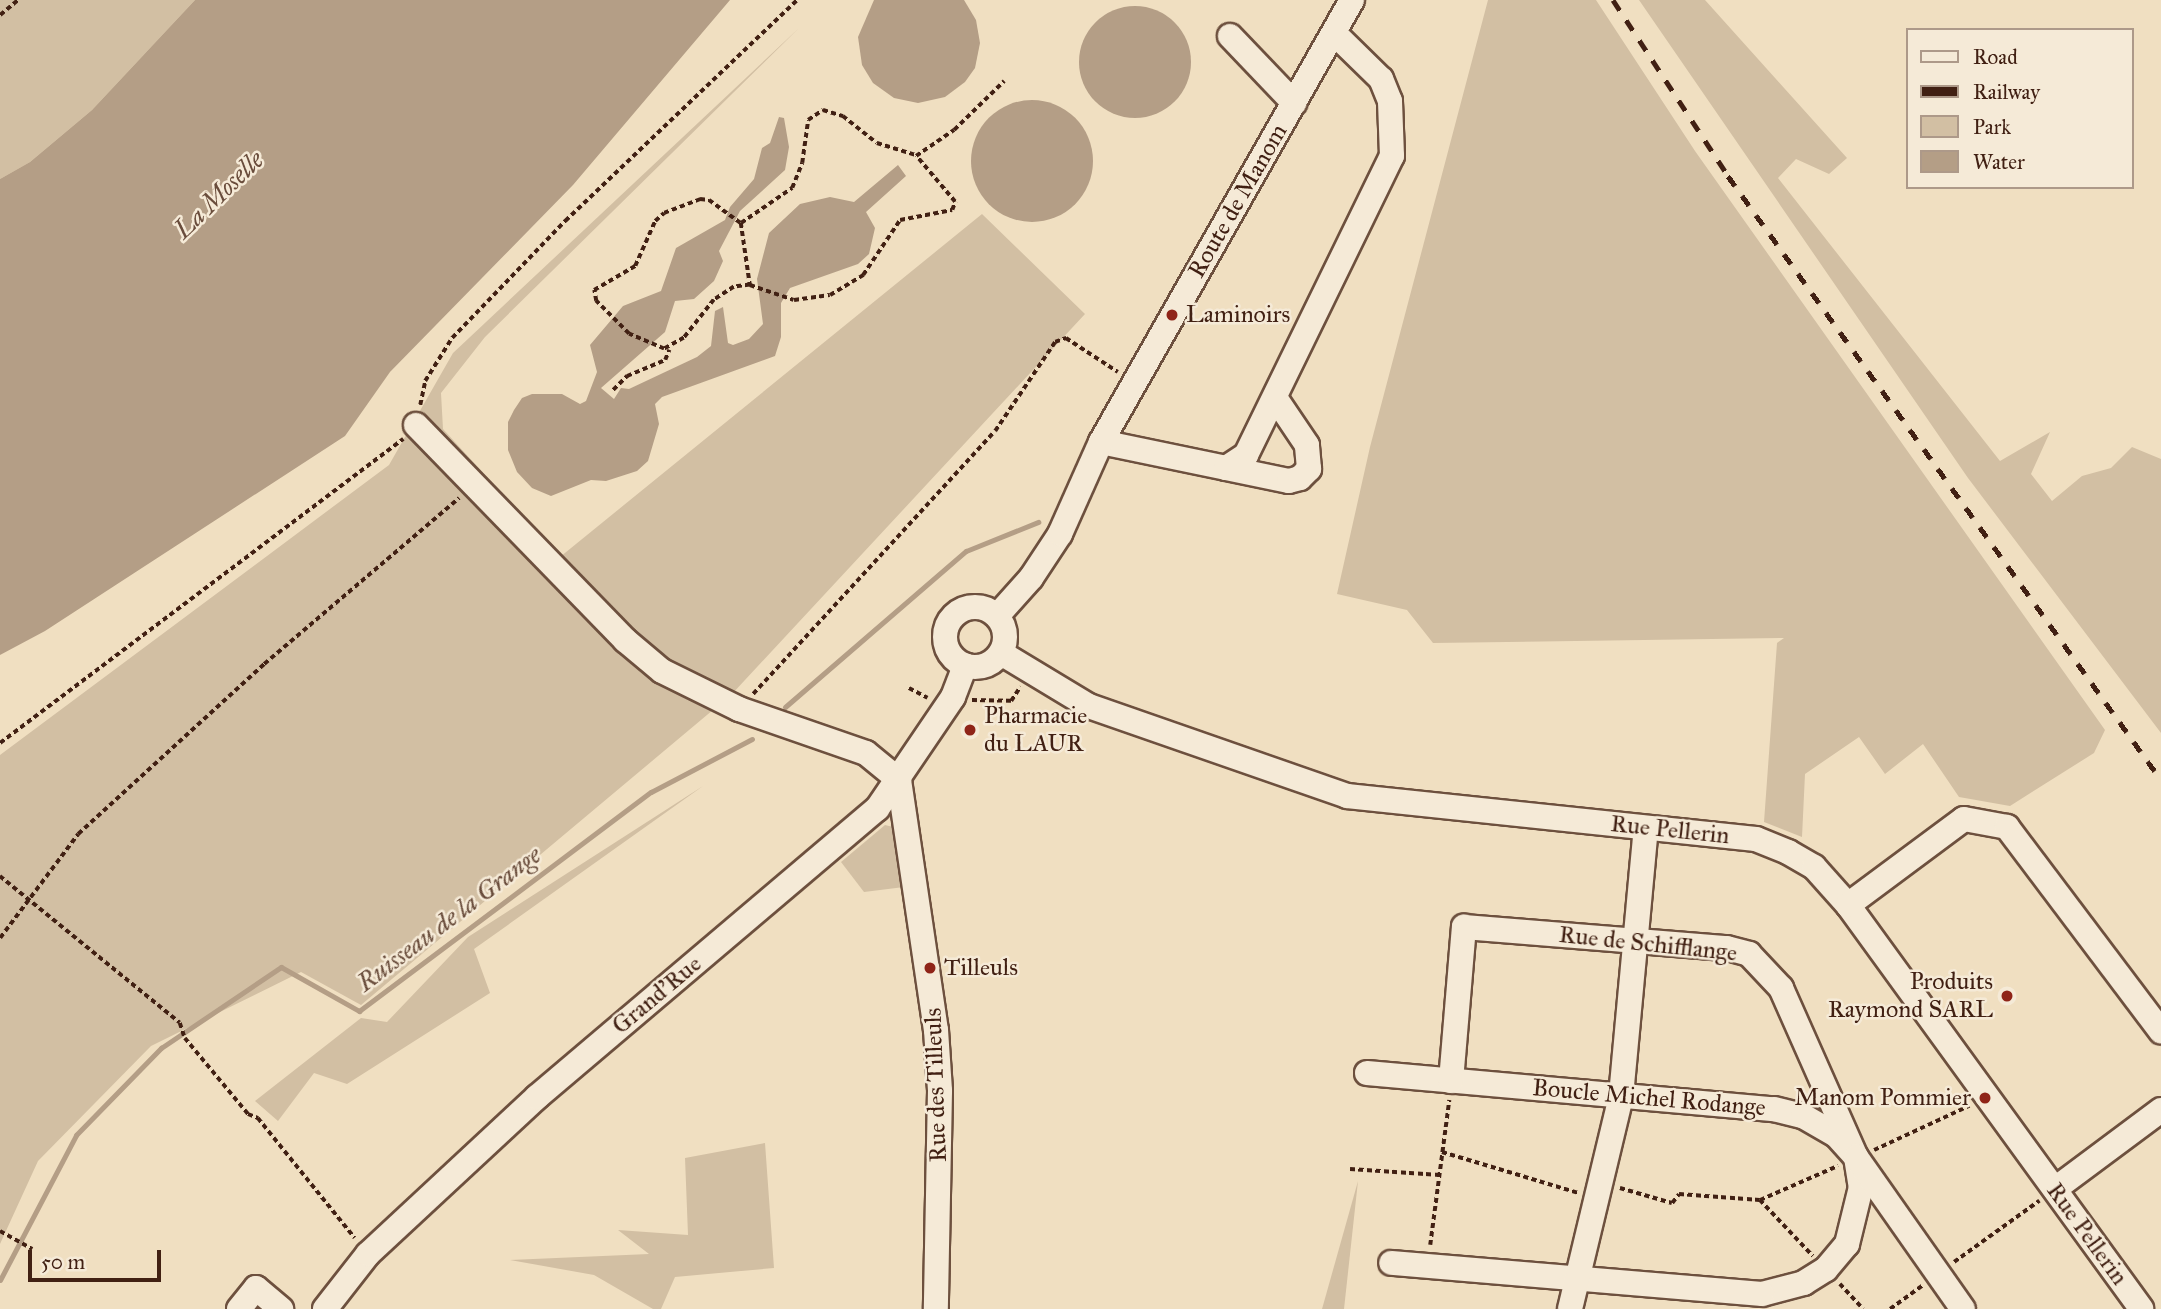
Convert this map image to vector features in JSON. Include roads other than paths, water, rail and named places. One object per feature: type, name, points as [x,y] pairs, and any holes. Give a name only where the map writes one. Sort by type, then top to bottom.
[{"type":"street","name":"Route de Manom","points":[[997,616],[1055,543],[1101,442],[1352,0]]},
{"type":"street","points":[[1226,468],[1246,455],[1276,399],[1392,156],[1390,101],[1381,79],[1334,33]]},
{"type":"street","points":[[1230,36],[1294,103]]},
{"type":"street","points":[[1101,442],[1289,481],[1309,469],[1307,445],[1276,399]]},
{"type":"street","points":[[416,425],[474,486],[662,671],[739,709],[866,753],[900,780]]},
{"type":"street","points":[[970,607],[997,616],[1005,634],[1001,653],[985,665],[965,665],[946,644],[953,617],[970,607]]},
{"type":"street","name":"Rue Pellerin","points":[[1001,653],[1089,706],[1315,788],[1395,803],[1756,839],[1814,867],[1848,905],[2046,1195],[2141,1309]]},
{"type":"street","name":"Grand'Rue","points":[[325,1309],[368,1254],[537,1097],[877,809],[900,780],[953,697],[965,665]]},
{"type":"street","name":"Rue des Tilleuls","points":[[900,780],[936,1030],[940,1091],[936,1309]]},
{"type":"street","points":[[1848,905],[1964,820],[2007,827],[2161,1031]]},
{"type":"street","points":[[1570,1309],[1574,1278],[1621,1096],[1646,828]]},
{"type":"street","name":"Rue de Schifflange","points":[[1451,1081],[1464,927],[1727,947],[1749,954],[1766,967],[1781,988],[1856,1157],[1963,1309]]},
{"type":"street","name":"Boucle Michel Rodange","points":[[1367,1073],[1802,1116],[1836,1135],[1856,1157]]},
{"type":"street","points":[[2046,1195],[2161,1110]]},
{"type":"street","points":[[1391,1263],[1574,1278],[1763,1301],[1804,1283],[1826,1269],[1847,1244],[1858,1215],[1861,1187],[1856,1157]]},
{"type":"street","points":[[239,1309],[256,1288],[281,1309]]},
{"type":"water","name":"La Moselle","points":[[195,0],[730,0],[573,185],[390,372],[345,436],[45,631],[0,655],[0,179],[30,162],[92,110]]},
{"type":"water","points":[[874,0],[964,0],[976,20],[980,43],[975,68],[965,82],[945,97],[918,103],[894,98],[873,83],[862,65],[858,37]]},
{"type":"water","points":[[1135,6],[1157,10],[1175,22],[1187,40],[1191,62],[1187,84],[1175,102],[1157,114],[1135,118],[1113,114],[1095,102],[1083,84],[1079,62],[1083,40],[1095,22],[1113,10]]},
{"type":"water","points":[[1032,100],[1055,104],[1075,118],[1089,138],[1093,161],[1089,184],[1075,204],[1055,218],[1032,222],[1009,218],[989,204],[975,184],[971,161],[975,138],[989,118],[1009,104]]},
{"type":"water","points":[[779,117],[784,118],[789,147],[785,170],[740,211],[719,251],[723,261],[714,281],[694,299],[675,301],[665,332],[601,388],[614,399],[621,388],[629,389],[697,357],[711,346],[715,311],[723,307],[728,343],[733,345],[749,339],[763,324],[757,279],[769,233],[800,204],[830,197],[854,202],[898,165],[906,176],[866,212],[875,228],[869,254],[858,264],[790,288],[781,303],[781,337],[775,356],[662,397],[655,404],[659,424],[648,461],[637,471],[606,481],[591,480],[551,496],[532,488],[517,472],[508,450],[508,422],[514,410],[522,398],[532,394],[562,394],[580,404],[586,401],[597,372],[590,345],[623,306],[661,291],[676,248],[725,220],[730,207],[754,179],[762,148],[770,143]]},
{"type":"waterway","name":"Ruisseau de la Grange","points":[[785,707],[966,551],[1038,522]]},
{"type":"waterway","name":"Ruisseau de la Grange","points":[[0,1280],[76,1135],[161,1048],[281,967],[359,1011],[651,792],[752,739]]},
{"type":"railway","points":[[1613,0],[1728,176],[2161,780]]},
{"type":"place","name":"Laminoirs","points":[[1172,315]]},
{"type":"place","name":"Pharmacie du LAUR","points":[[970,730]]},
{"type":"place","name":"Tilleuls","points":[[930,968]]},
{"type":"place","name":"Produits Raymond SARL","points":[[2007,996]]},
{"type":"place","name":"Manom Pommier","points":[[1985,1098]]}]
